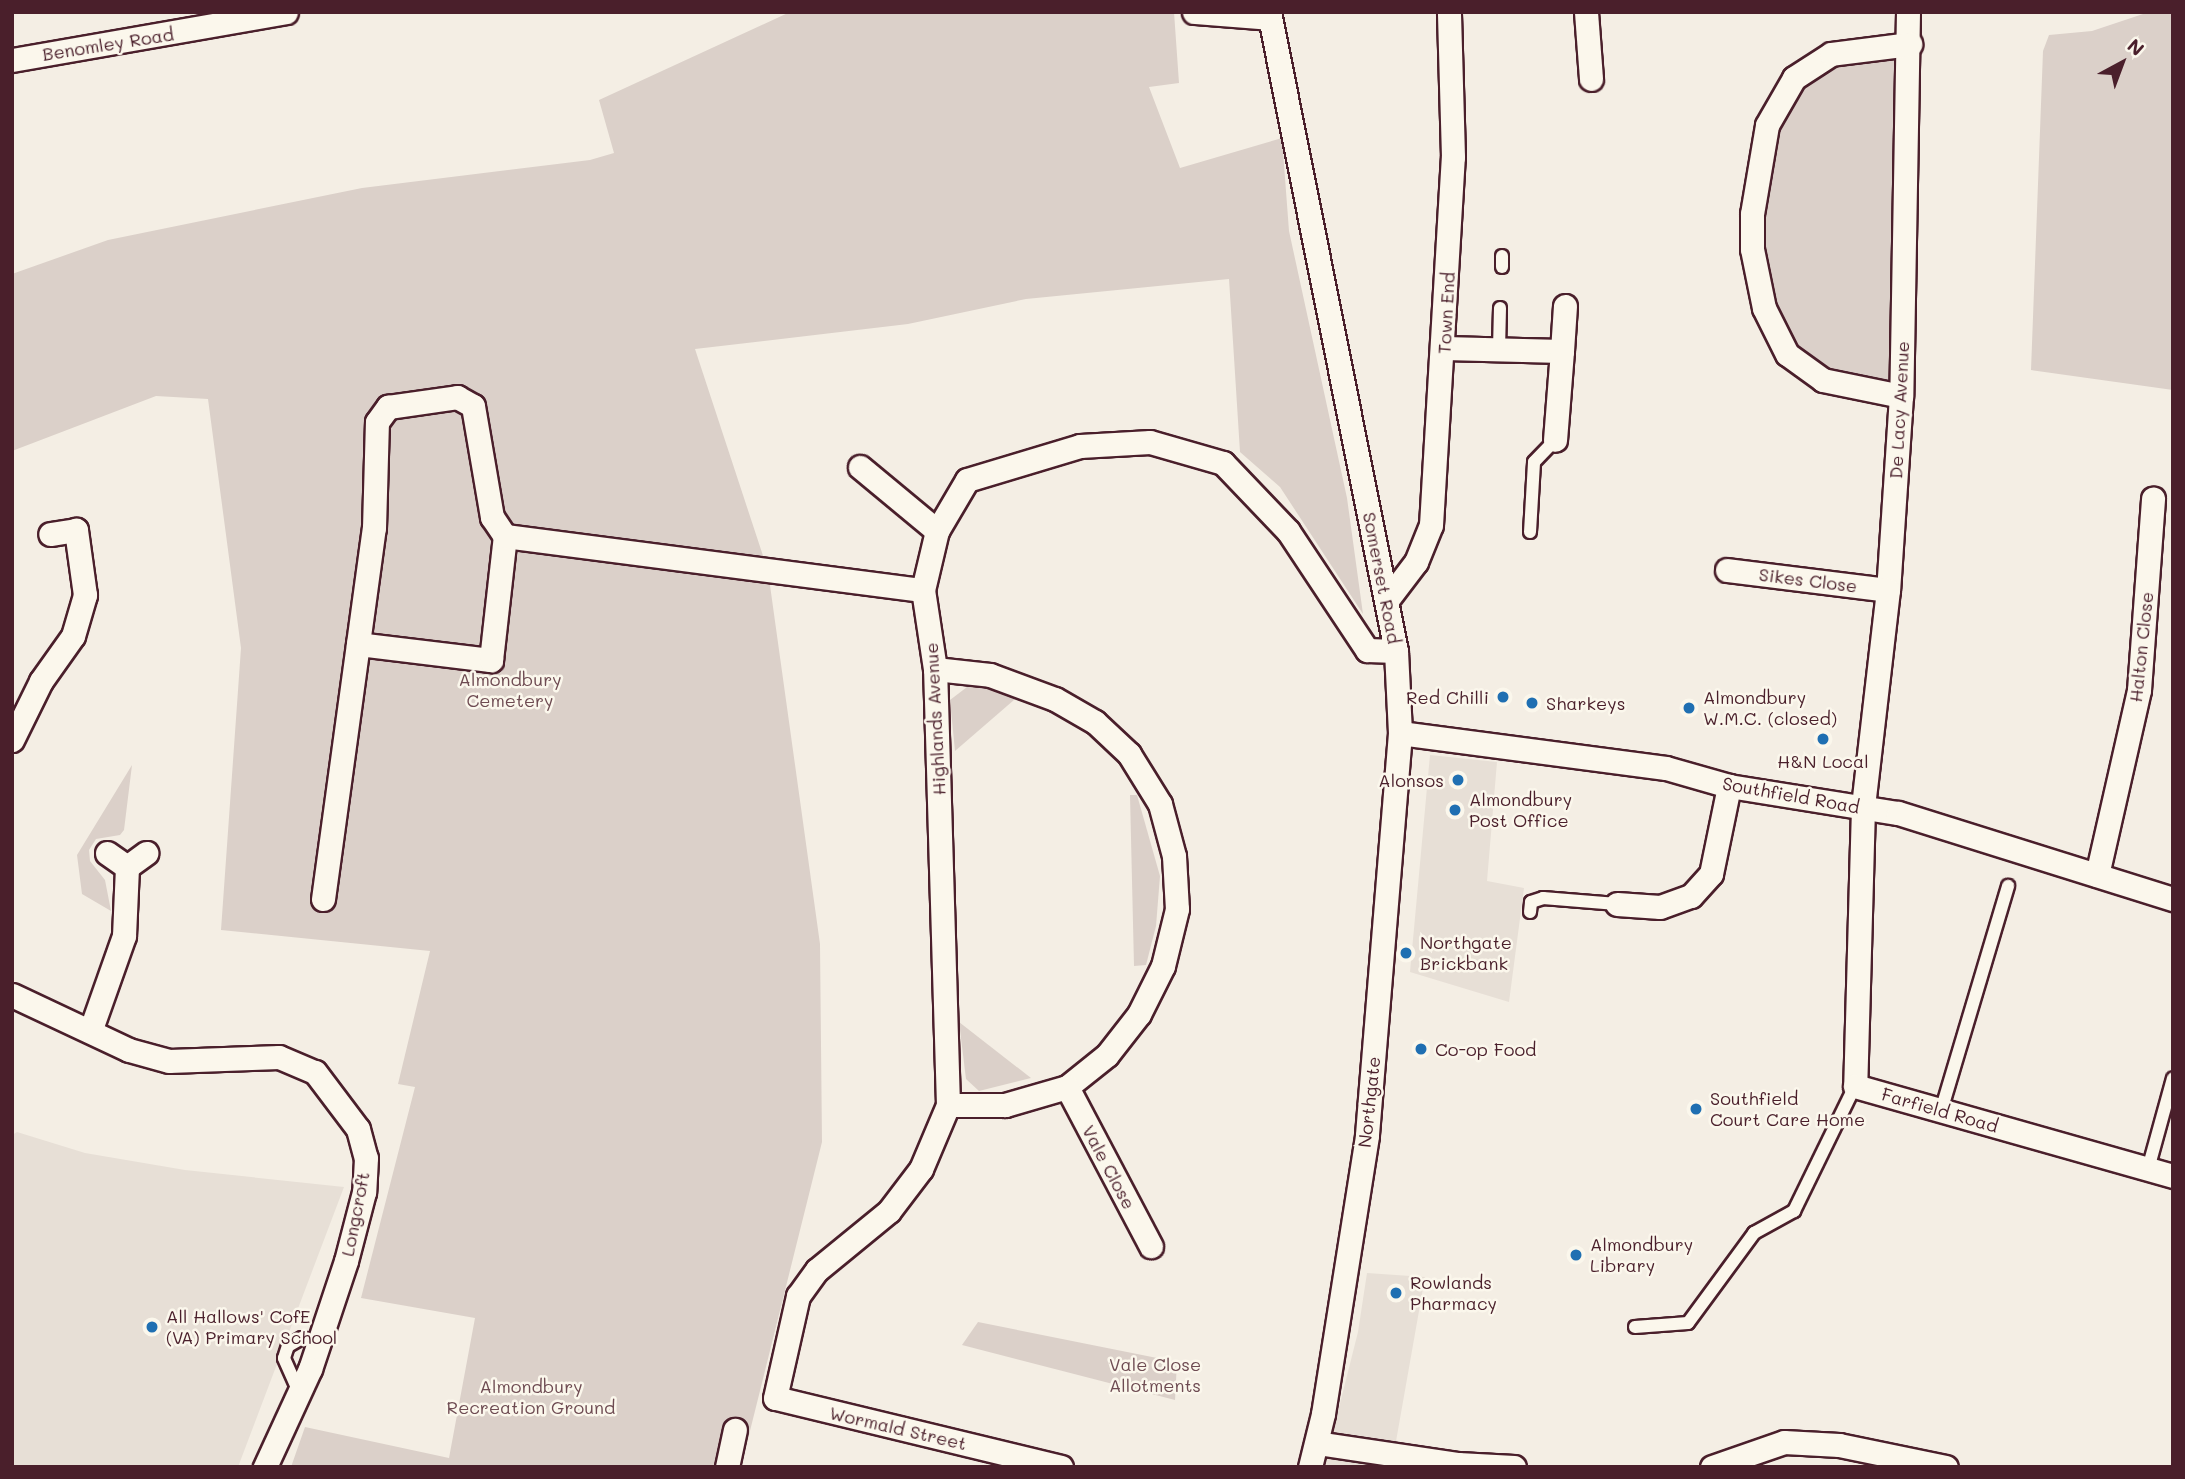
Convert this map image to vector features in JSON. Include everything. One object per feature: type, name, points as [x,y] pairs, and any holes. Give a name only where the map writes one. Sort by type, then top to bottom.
[{"type":"street","name":"Benomley Road","points":[[12,60],[192,21],[286,12]]},
{"type":"street","points":[[1194,12],[1270,15]]},
{"type":"street","name":"Town End","points":[[1387,600],[1416,562],[1431,526],[1444,348],[1453,157],[1449,12]]},
{"type":"street","points":[[1586,12],[1591,79]]},
{"type":"street","name":"De Lacy Avenue","points":[[1863,807],[1888,590],[1901,396],[1910,44],[1908,12]]},
{"type":"street","name":"Somerset Road","points":[[1270,15],[1387,600],[1396,651],[1400,733]]},
{"type":"street","points":[[1901,396],[1823,380],[1787,354],[1764,308],[1752,249],[1752,214],[1767,125],[1794,78],[1830,54],[1910,44]]},
{"type":"street","points":[[1555,440],[1565,306]]},
{"type":"street","points":[[1444,348],[1562,351]]},
{"type":"street","points":[[323,899],[373,528],[377,422],[388,407],[457,397],[473,407],[492,517],[505,536],[491,660],[358,645]]},
{"type":"street","name":"Highlands Avenue","points":[[775,1398],[798,1296],[817,1270],[889,1211],[921,1170],[948,1105],[936,669],[923,590],[937,531],[967,480],[1080,446],[1150,442],[1223,463],[1288,531],[1367,650],[1396,651]]},
{"type":"street","points":[[860,467],[937,531]]},
{"type":"street","name":"Halton Close","points":[[2097,875],[2139,691],[2154,499]]},
{"type":"street","points":[[12,740],[41,681],[73,636],[85,596],[76,530],[50,534]]},
{"type":"street","points":[[505,536],[923,590]]},
{"type":"street","name":"Sikes Close","points":[[1727,570],[1888,590]]},
{"type":"street","points":[[936,669],[990,676],[1055,699],[1095,722],[1129,754],[1160,804],[1174,856],[1177,909],[1163,966],[1139,1014],[1107,1055],[1067,1087],[1005,1105],[948,1105]]},
{"type":"street","name":"Southfield Road","points":[[1400,733],[1666,768],[1728,786],[1898,813],[2173,899]]},
{"type":"street","name":"Northgate","points":[[1310,1467],[1317,1443],[1367,1136],[1400,733]]},
{"type":"street","points":[[1617,904],[1660,907],[1691,896],[1712,874],[1728,786]]},
{"type":"street","points":[[1855,1086],[1863,807]]},
{"type":"street","points":[[107,853],[127,867]]},
{"type":"street","points":[[127,867],[146,853]]},
{"type":"street","points":[[91,1029],[124,936],[127,867]]},
{"type":"street","name":"Longcroft","points":[[12,995],[91,1029],[129,1050],[169,1061],[279,1057],[315,1072],[339,1098],[358,1129],[366,1158],[364,1192],[318,1343],[300,1392],[265,1467]]},
{"type":"street","name":"Farfield Road","points":[[1855,1086],[2173,1176]]},
{"type":"street","name":"Vale Close","points":[[1067,1087],[1151,1246]]},
{"type":"street","name":"Wormald Street","points":[[775,1398],[1061,1467]]},
{"type":"street","points":[[727,1467],[735,1430]]},
{"type":"street","points":[[1712,1467],[1784,1442],[1839,1446],[1946,1467]]},
{"type":"street","points":[[1317,1443],[1458,1464],[1514,1467]]},
{"type":"lane","points":[[1499,349],[1500,308]]},
{"type":"lane","points":[[1530,532],[1534,462],[1555,440]]},
{"type":"lane","points":[[1941,1111],[2008,886]]},
{"type":"lane","points":[[1530,912],[1531,902],[1543,898],[1617,904]]},
{"type":"lane","points":[[2148,1169],[2173,1078]]},
{"type":"lane","points":[[1635,1327],[1688,1323],[1754,1233],[1794,1211],[1855,1086]]},
{"type":"shaded area","points":[[1430,755],[1497,762],[1487,881],[1524,888],[1509,1002],[1410,972]]},
{"type":"shaded area","name":"All Hallows' CofE (VA) Primary School","points":[[17,1132],[85,1153],[185,1170],[344,1187],[238,1467],[12,1467],[12,1135]]},
{"type":"shaded area","points":[[1367,1273],[1425,1277],[1395,1447],[1407,1467],[1324,1467],[1358,1332]]},
{"type":"green space","points":[[790,12],[1174,12],[1179,83],[1149,87],[1180,168],[1282,138],[1289,231],[1347,498],[1363,614],[1280,487],[1240,452],[1229,279],[1026,299],[908,324],[695,349],[768,571],[820,944],[822,1142],[741,1467],[291,1467],[305,1427],[449,1458],[475,1318],[361,1298],[415,1087],[398,1084],[430,951],[221,930],[241,648],[208,399],[156,396],[12,451],[12,274],[108,240],[362,188],[590,160],[614,153],[599,100]]},
{"type":"green space","points":[[2149,12],[2173,12],[2173,390],[2031,370],[2043,51],[2049,35],[2092,31]]},
{"type":"green space","points":[[1910,44],[1901,396],[1823,380],[1764,308],[1756,182],[1794,78],[1831,54]]},
{"type":"green space","points":[[971,684],[1021,694],[955,751],[950,700]]},
{"type":"green space","points":[[132,765],[124,830],[120,835],[96,839],[89,850],[90,861],[105,880],[111,911],[82,894],[77,855]]},
{"type":"green space","points":[[1130,795],[1137,795],[1160,876],[1156,926],[1146,965],[1134,966]]},
{"type":"green space","points":[[959,1022],[1031,1078],[979,1091],[966,1079]]},
{"type":"green space","name":"Vale Close Allotments","points":[[978,1322],[1177,1362],[1175,1400],[962,1345]]},
{"type":"place","name":"Red Chilli","points":[[1503,697]]},
{"type":"place","name":"Sharkeys","points":[[1532,703]]},
{"type":"place","name":"Almondbury W.M.C. (closed)","points":[[1689,708]]},
{"type":"place","name":"H&N Local","points":[[1823,739]]},
{"type":"place","name":"Alonsos","points":[[1458,780]]},
{"type":"place","name":"Almondbury Post Office","points":[[1455,810]]},
{"type":"place","name":"Northgate Brickbank","points":[[1406,953]]},
{"type":"place","name":"Co-op Food","points":[[1421,1049]]},
{"type":"place","name":"Southfield Court Care Home","points":[[1696,1109]]},
{"type":"place","name":"Almondbury Library","points":[[1576,1255]]},
{"type":"place","name":"Rowlands Pharmacy","points":[[1396,1293]]},
{"type":"place","name":"All Hallows' CofE (VA) Primary School","points":[[152,1327]]},
{"type":"park label","name":"Almondbury Cemetery","points":[[510,690]]},
{"type":"park label","name":"Almondbury Recreation Ground","points":[[531,1397]]}]
